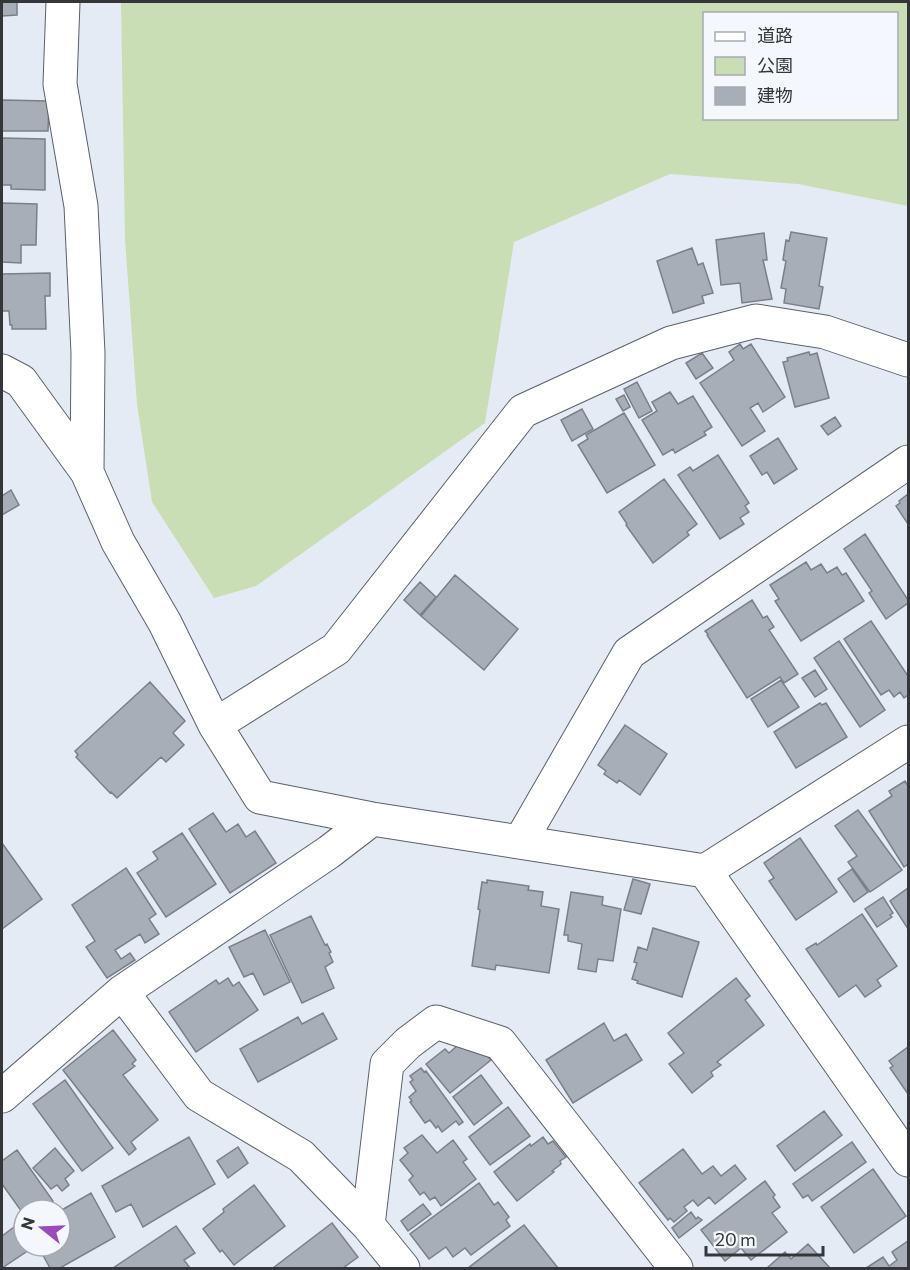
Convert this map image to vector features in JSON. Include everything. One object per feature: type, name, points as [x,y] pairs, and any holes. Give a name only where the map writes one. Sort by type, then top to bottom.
[{"type":"street","points":[[63,2],[60,84],[81,206],[87,353],[87,472]]},
{"type":"street","points":[[215,725],[336,649],[523,411],[670,343],[756,321],[825,332],[909,360]]},
{"type":"street","points":[[2,371],[21,381],[87,472],[118,542],[165,623],[215,725],[260,797],[372,819],[705,871],[909,742]]},
{"type":"street","points":[[520,842],[629,653],[909,462]]},
{"type":"street","points":[[2,1096],[122,992],[329,852],[372,819]]},
{"type":"street","points":[[705,871],[909,1161]]},
{"type":"street","points":[[122,992],[200,1095],[301,1156],[368,1225],[403,1269]]},
{"type":"street","points":[[368,1225],[387,1064],[408,1043],[436,1022],[500,1043],[676,1269]]},
{"type":"green space","points":[[121,2],[908,2],[908,206],[798,184],[670,174],[514,242],[485,423],[256,586],[214,598],[152,502],[137,404],[125,240]]},
{"type":"building","points":[[2,2],[17,2],[17,15],[2,16]]},
{"type":"building","points":[[2,100],[49,101],[48,131],[2,131]]},
{"type":"building","points":[[2,138],[45,139],[45,190],[11,189],[11,185],[2,185]]},
{"type":"building","points":[[2,203],[37,204],[36,245],[21,245],[21,263],[2,262]]},
{"type":"building","points":[[791,232],[827,238],[819,286],[823,287],[819,309],[784,303],[786,289],[781,288],[786,261],[783,260],[786,240],[789,241]]},
{"type":"building","points":[[764,233],[767,260],[763,260],[772,299],[742,303],[740,283],[721,285],[716,240]]},
{"type":"building","points":[[692,248],[698,265],[703,263],[713,293],[702,296],[704,303],[673,313],[657,261]]},
{"type":"building","points":[[50,273],[50,296],[45,296],[46,329],[12,329],[9,311],[2,311],[2,274]]},
{"type":"building","points":[[740,344],[743,349],[751,344],[785,397],[763,412],[758,403],[750,408],[765,431],[742,446],[700,383],[734,360],[729,352]]},
{"type":"building","points":[[809,352],[810,355],[817,353],[829,398],[795,407],[783,362],[788,361],[787,358]]},
{"type":"building","points":[[702,353],[713,368],[696,379],[686,363]]},
{"type":"building","points":[[637,382],[652,411],[639,418],[624,389]]},
{"type":"building","points":[[670,392],[678,404],[693,396],[712,427],[704,432],[706,435],[675,453],[673,449],[663,455],[642,420],[657,411],[652,402]]},
{"type":"building","points":[[624,395],[630,407],[623,411],[616,399]]},
{"type":"building","points":[[582,409],[593,429],[572,441],[561,420]]},
{"type":"building","points":[[624,413],[655,465],[607,493],[578,445],[588,439],[586,435]]},
{"type":"building","points":[[835,417],[841,426],[828,435],[821,426]]},
{"type":"building","points":[[778,438],[797,469],[774,484],[767,472],[762,475],[750,456]]},
{"type":"building","points":[[718,455],[749,503],[745,506],[749,512],[740,518],[744,524],[720,539],[678,475],[690,467],[693,471]]},
{"type":"building","points":[[664,479],[697,524],[687,532],[689,535],[653,563],[619,512]]},
{"type":"building","points":[[11,490],[19,505],[2,515],[2,496]]},
{"type":"building","points":[[908,494],[908,524],[896,506]]},
{"type":"building","points":[[865,534],[908,600],[908,603],[886,619],[869,593],[872,591],[844,549]]},
{"type":"building","points":[[806,562],[811,570],[821,564],[827,573],[837,567],[842,575],[846,573],[864,601],[801,641],[775,601],[779,599],[770,585]]},
{"type":"building","points":[[455,575],[518,629],[484,670],[421,616]]},
{"type":"building","points":[[420,582],[436,597],[420,615],[404,600]]},
{"type":"building","points":[[752,600],[763,618],[767,616],[774,627],[769,630],[798,674],[784,683],[780,677],[747,698],[705,631]]},
{"type":"building","points":[[871,621],[908,676],[908,695],[904,698],[900,692],[894,697],[889,690],[881,695],[844,639]]},
{"type":"building","points":[[839,641],[885,710],[860,727],[814,658]]},
{"type":"building","points":[[815,670],[827,689],[815,697],[802,678]]},
{"type":"building","points":[[781,680],[799,707],[768,727],[751,699]]},
{"type":"building","points":[[150,682],[185,721],[173,733],[184,745],[166,762],[161,757],[117,798],[76,757],[78,755],[75,751]]},
{"type":"building","points":[[820,703],[822,705],[826,703],[847,737],[796,768],[774,732]]},
{"type":"building","points":[[625,725],[667,754],[640,795],[619,780],[617,783],[604,774],[606,771],[598,765]]},
{"type":"building","points":[[905,781],[908,786],[908,864],[904,867],[869,811],[892,796],[889,791]]},
{"type":"building","points":[[858,810],[902,870],[870,892],[848,862],[857,856],[835,826]]},
{"type":"building","points":[[213,813],[226,832],[238,824],[246,837],[255,831],[276,863],[230,893],[189,829]]},
{"type":"building","points":[[182,833],[216,884],[166,917],[137,873],[158,859],[153,852]]},
{"type":"building","points":[[800,838],[837,892],[796,920],[769,881],[774,878],[764,863]]},
{"type":"building","points":[[2,843],[42,899],[2,929]]},
{"type":"building","points":[[126,868],[156,914],[149,919],[159,934],[145,943],[140,934],[115,950],[121,959],[130,953],[135,960],[107,978],[86,947],[95,941],[72,905]]},
{"type":"building","points":[[852,869],[868,892],[854,902],[838,879]]},
{"type":"building","points":[[633,879],[650,884],[641,914],[624,910]]},
{"type":"building","points":[[487,880],[529,886],[528,890],[543,892],[541,906],[559,909],[549,973],[496,965],[495,970],[472,966],[482,882],[487,883]]},
{"type":"building","points":[[908,888],[908,929],[890,901]]},
{"type":"building","points":[[571,892],[603,897],[602,905],[621,909],[613,961],[598,959],[596,972],[578,969],[582,944],[568,941],[568,935],[564,935]]},
{"type":"building","points":[[883,897],[893,913],[890,915],[892,917],[877,927],[865,909]]},
{"type":"building","points":[[862,914],[897,966],[877,980],[881,986],[865,997],[856,985],[839,997],[806,949],[816,943],[817,945]]},
{"type":"building","points":[[311,916],[325,945],[327,944],[331,952],[329,953],[333,962],[325,967],[334,988],[302,1003],[270,935]]},
{"type":"building","points":[[653,928],[699,942],[682,997],[637,983],[638,981],[632,979],[637,963],[634,962],[638,947],[647,950]]},
{"type":"building","points":[[265,930],[290,982],[264,995],[253,973],[244,977],[229,947]]},
{"type":"building","points":[[228,978],[233,986],[239,982],[258,1010],[196,1052],[169,1012],[216,980],[219,984]]},
{"type":"building","points":[[736,978],[750,996],[745,1000],[764,1025],[717,1062],[721,1065],[711,1072],[713,1076],[692,1093],[669,1064],[684,1053],[668,1033]]},
{"type":"building","points":[[323,1013],[337,1039],[258,1082],[240,1049],[298,1017],[302,1024]]},
{"type":"building","points":[[604,1023],[614,1041],[626,1034],[642,1060],[573,1103],[546,1060]]},
{"type":"building","points":[[113,1030],[136,1060],[132,1064],[135,1066],[123,1075],[158,1120],[131,1142],[136,1149],[129,1155],[63,1070]]},
{"type":"building","points":[[467,1037],[491,1060],[450,1093],[426,1064],[445,1049],[449,1053]]},
{"type":"building","points":[[908,1047],[908,1094],[890,1068],[893,1066],[889,1061]]},
{"type":"building","points":[[421,1068],[424,1072],[426,1071],[463,1122],[459,1125],[456,1121],[442,1132],[430,1120],[425,1123],[410,1102],[412,1101],[409,1097],[416,1091],[410,1082],[413,1080],[410,1076]]},
{"type":"building","points":[[481,1075],[502,1103],[474,1125],[453,1097]]},
{"type":"building","points":[[65,1080],[113,1148],[82,1171],[33,1104]]},
{"type":"building","points":[[508,1107],[530,1136],[490,1165],[469,1137]]},
{"type":"building","points":[[824,1111],[842,1135],[795,1171],[777,1146]]},
{"type":"building","points":[[422,1135],[437,1153],[453,1140],[467,1159],[463,1162],[476,1179],[441,1206],[435,1197],[430,1200],[424,1192],[420,1195],[409,1180],[413,1176],[400,1160],[408,1153],[404,1148]]},
{"type":"building","points":[[189,1137],[215,1184],[143,1227],[131,1204],[116,1212],[102,1186]]},
{"type":"building","points":[[543,1137],[548,1144],[553,1141],[566,1157],[552,1171],[554,1172],[517,1201],[494,1172],[530,1144],[531,1146]]},
{"type":"building","points":[[852,1142],[866,1162],[812,1201],[808,1195],[803,1198],[793,1184]]},
{"type":"building","points":[[238,1147],[248,1163],[228,1178],[217,1161]]},
{"type":"building","points":[[55,1148],[74,1171],[65,1179],[69,1185],[62,1191],[57,1185],[51,1189],[33,1168]]},
{"type":"building","points":[[683,1149],[702,1174],[713,1166],[721,1176],[735,1165],[746,1179],[715,1204],[709,1197],[698,1206],[693,1200],[684,1207],[687,1211],[674,1222],[670,1218],[668,1220],[639,1183]]},
{"type":"building","points":[[17,1150],[51,1198],[12,1198],[2,1184],[2,1161]]},
{"type":"building","points":[[873,1169],[906,1216],[854,1253],[821,1207]]},
{"type":"building","points":[[765,1181],[780,1207],[772,1213],[787,1232],[751,1260],[741,1248],[725,1261],[701,1230]]},
{"type":"building","points":[[479,1183],[494,1205],[498,1202],[509,1217],[506,1220],[510,1226],[471,1255],[465,1248],[453,1257],[446,1247],[429,1259],[410,1234]]},
{"type":"building","points":[[254,1185],[285,1226],[234,1265],[222,1250],[220,1252],[203,1229],[224,1212],[223,1209]]},
{"type":"building","points":[[91,1193],[115,1237],[60,1268],[50,1268],[45,1258],[72,1258],[72,1204]]},
{"type":"building","points":[[423,1204],[431,1214],[408,1231],[401,1221]]},
{"type":"building","points":[[691,1212],[696,1219],[698,1217],[702,1220],[679,1238],[672,1228]]},
{"type":"building","points":[[332,1223],[358,1257],[343,1268],[273,1268]]},
{"type":"building","points":[[524,1225],[558,1268],[468,1268]]},
{"type":"building","points":[[176,1226],[195,1253],[184,1260],[190,1268],[113,1268]]},
{"type":"building","points":[[12,1228],[12,1258],[17,1258],[2,1268],[2,1236]]},
{"type":"building","points":[[908,1241],[908,1268],[866,1268],[883,1257],[889,1266],[897,1260],[892,1252]]},
{"type":"building","points":[[808,1244],[830,1268],[767,1268],[785,1252],[791,1259]]}]
